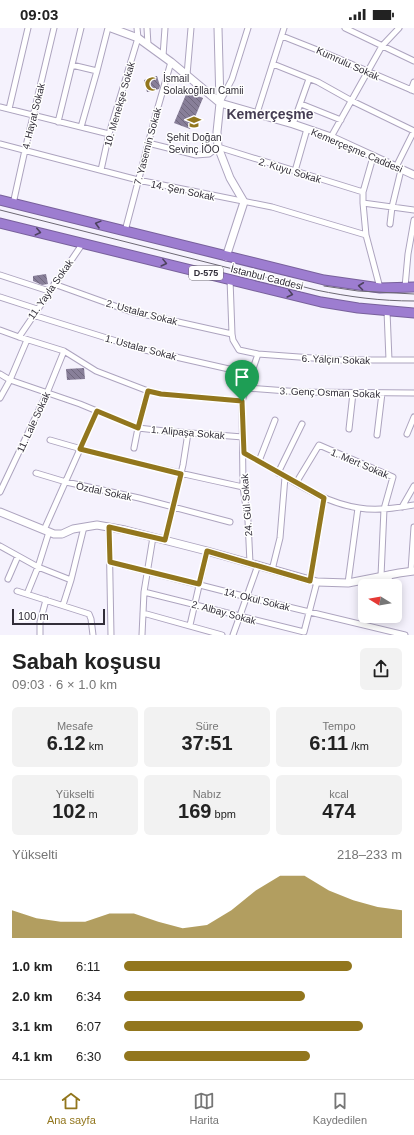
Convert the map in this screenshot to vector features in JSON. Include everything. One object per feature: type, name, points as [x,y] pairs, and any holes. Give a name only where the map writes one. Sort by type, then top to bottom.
[{"type":"highway","name":"İstanbul Caddesi","points":[[0,200],[324,280],[380,288],[409,287]]},
{"type":"highway","name":"İstanbul Caddesi","points":[[0,222],[321,302],[388,312],[414,313]]},
{"type":"main road","name":"Kemerçeşme Caddesi","points":[[111,28],[138,38],[171,62],[220,103],[307,129],[331,138],[414,175]]},
{"type":"main road","points":[[218,28],[220,103],[217,132],[218,147],[230,178],[244,202],[226,257]]},
{"type":"main road","points":[[0,512],[54,534],[62,534],[73,529],[97,525],[109,527],[207,551],[314,581],[348,583],[390,574],[413,571]]},
{"type":"street","points":[[9,109],[28,28]]},
{"type":"street","name":"4. Hayat Sokak","points":[[13,204],[54,28]]},
{"type":"street","points":[[58,122],[81,28]]},
{"type":"street","points":[[81,127],[108,28]]},
{"type":"street","points":[[137,28],[138,38]]},
{"type":"street","points":[[147,28],[148,45]]},
{"type":"street","points":[[163,56],[166,28]]},
{"type":"street","points":[[187,75],[191,28]]},
{"type":"street","points":[[220,103],[232,79],[248,28]]},
{"type":"street","points":[[257,114],[284,28]]},
{"type":"street","points":[[345,28],[414,61]]},
{"type":"street","points":[[331,138],[382,46],[399,28]]},
{"type":"street","name":"Kumrulu Sokak","points":[[282,36],[330,55],[412,91]]},
{"type":"street","name":"10. Menekşe Sokak","points":[[101,170],[138,38]]},
{"type":"street","name":"7. Yasemin Sokak","points":[[125,231],[171,62]]},
{"type":"street","points":[[273,64],[318,82],[352,101],[414,131],[399,168],[390,224]]},
{"type":"street","points":[[72,65],[97,71]]},
{"type":"street","points":[[293,124],[309,79]]},
{"type":"street","points":[[412,91],[414,82]]},
{"type":"street","points":[[301,104],[341,120]]},
{"type":"street","points":[[0,107],[110,134]]},
{"type":"street","points":[[295,171],[307,129]]},
{"type":"street","points":[[148,143],[196,155],[209,154],[218,147]]},
{"type":"street","name":"14. Şen Sokak","points":[[0,144],[138,180],[272,207],[366,235]]},
{"type":"street","name":"2. Kuyu Sokak","points":[[218,147],[363,192]]},
{"type":"street","points":[[373,157],[363,192],[363,204],[366,235],[380,288]]},
{"type":"street","points":[[363,204],[414,210]]},
{"type":"street","points":[[409,287],[408,254],[414,220]]},
{"type":"street","name":"11. Yayla Sokak","points":[[19,337],[83,242]]},
{"type":"street","points":[[0,275],[49,291]]},
{"type":"street","points":[[230,279],[232,334]]},
{"type":"street","name":"2. Ustalar Sokak","points":[[54,284],[129,311],[232,334]]},
{"type":"street","points":[[0,297],[37,309]]},
{"type":"street","points":[[388,312],[389,360]]},
{"type":"street","name":"1. Ustalar Sokak","points":[[33,315],[145,350],[251,374]]},
{"type":"street","points":[[0,330],[64,351],[96,371],[148,391],[161,394],[242,401]]},
{"type":"street","name":"6. Yalçın Sokak","points":[[232,334],[233,340],[239,350],[258,354],[340,360],[414,360]]},
{"type":"street","points":[[0,398],[10,380],[27,340]]},
{"type":"street","name":"11. Lale Sokak","points":[[0,492],[47,393],[64,351]]},
{"type":"street","name":"24. Gül Sokak","points":[[250,563],[248,521],[243,487],[244,453],[242,401],[258,354]]},
{"type":"street","name":"1. Alipaşa Sokak","points":[[0,374],[10,380],[97,411],[138,428],[243,437]]},
{"type":"street","name":"3. Genç Osman Sokak","points":[[246,388],[301,392],[414,393]]},
{"type":"street","points":[[134,448],[148,391]]},
{"type":"street","points":[[349,428],[353,393]]},
{"type":"street","points":[[377,435],[382,393]]},
{"type":"street","points":[[27,594],[38,567],[46,531],[97,411]]},
{"type":"street","points":[[407,434],[414,417]]},
{"type":"street","points":[[258,461],[275,420]]},
{"type":"street","points":[[278,473],[302,424]]},
{"type":"street","points":[[165,540],[181,474],[188,432]]},
{"type":"street","points":[[50,440],[181,474],[243,487]]},
{"type":"street","name":"1. Mert Sokak","points":[[296,483],[319,445],[393,477],[384,509],[381,576]]},
{"type":"street","points":[[244,453],[284,477],[324,498],[358,508],[384,509],[414,505]]},
{"type":"street","name":"Özdal Sokak","points":[[36,473],[66,482],[230,522]]},
{"type":"street","points":[[272,570],[280,538],[284,477]]},
{"type":"street","points":[[402,507],[414,486]]},
{"type":"street","points":[[310,612],[324,498]]},
{"type":"street","points":[[348,583],[358,508]]},
{"type":"street","points":[[63,605],[71,580],[84,527]]},
{"type":"street","points":[[109,527],[111,635]]},
{"type":"street","points":[[413,571],[414,527]]},
{"type":"street","points":[[142,635],[144,592],[153,537]]},
{"type":"street","points":[[0,546],[38,567],[71,580]]},
{"type":"street","points":[[190,625],[207,551]]},
{"type":"street","points":[[8,579],[18,556]]},
{"type":"street","name":"14. Okul Sokak","points":[[110,562],[405,635]]},
{"type":"street","points":[[233,635],[258,565]]},
{"type":"street","points":[[389,579],[390,574]]},
{"type":"street","points":[[17,591],[89,614],[93,635]]},
{"type":"street","name":"2. Albay Sokak","points":[[144,592],[304,632],[310,612]]},
{"type":"street","points":[[40,635],[40,622],[46,600]]},
{"type":"street","points":[[143,613],[222,635]]},
{"type":"building","name":"İsmail Solakoğlları Camii","points":[[157,76],[160,86],[159,89],[147,92],[144,80]]},
{"type":"building","points":[[187,92],[203,98],[190,129],[174,123]]},
{"type":"building","points":[[46,274],[48,284],[42,285],[33,281],[33,276]]},
{"type":"building","points":[[84,368],[85,379],[67,380],[66,369]]},
{"type":"tram line","points":[[0,210],[316,290],[365,298],[414,301]]},
{"type":"tram line","points":[[324,286],[358,291],[414,294]]},
{"type":"place","name":"İsmail Solakoğlları Camii","points":[[152,84]]},
{"type":"place","name":"Şehit Doğan Sevinç İÖO","points":[[194,122]]},
{"type":"district","name":"Kemerçeşme","points":[[270,114]]},
{"type":"route","points":[[148,391],[161,394],[242,401],[244,453],[284,477],[324,498],[310,581],[207,551],[199,584],[110,562],[109,527],[165,540],[181,474],[80,449],[97,411],[138,428],[148,391]]}]
